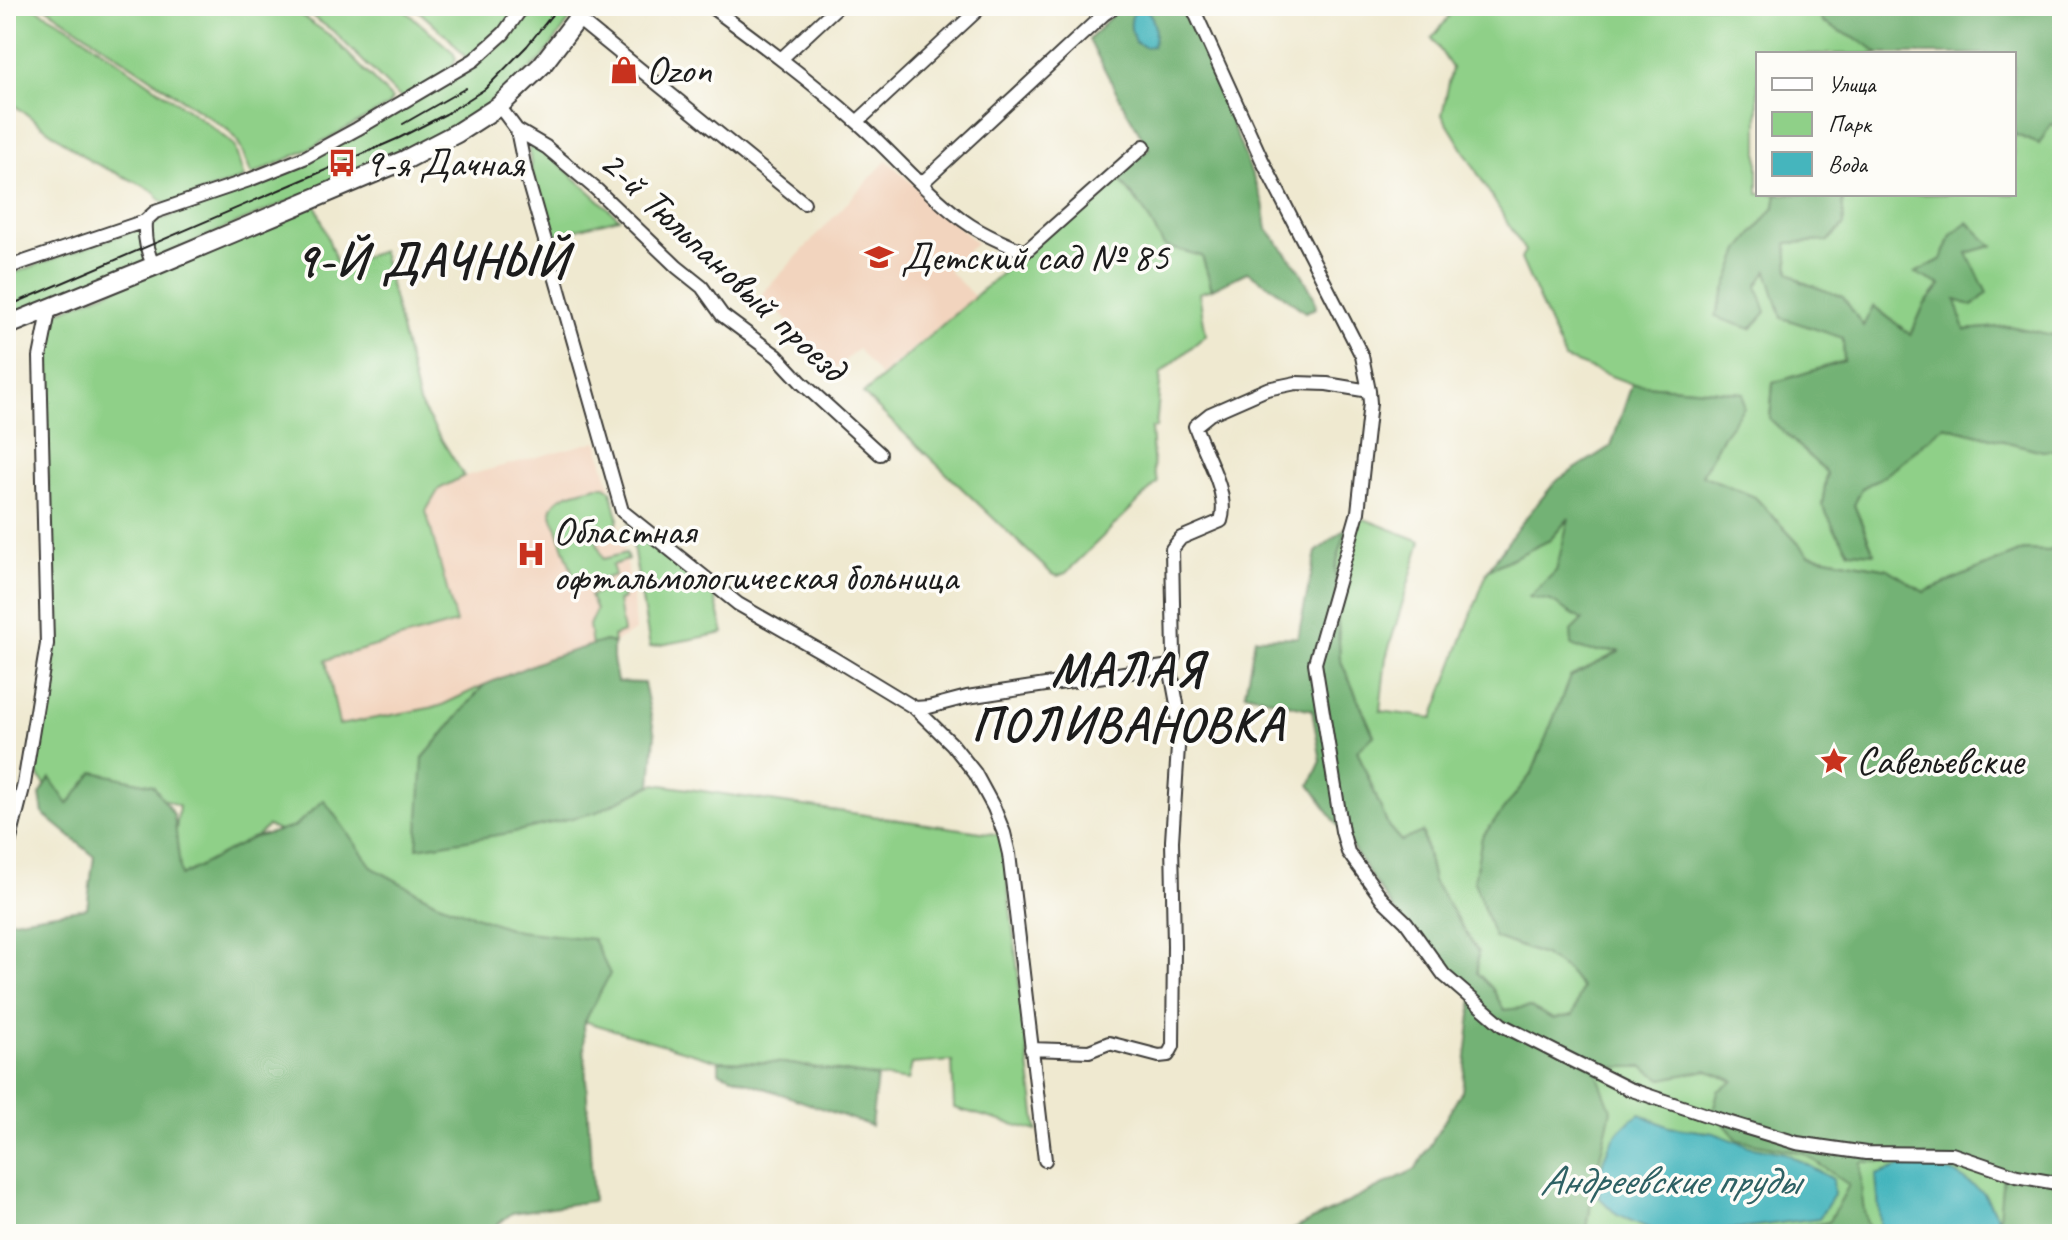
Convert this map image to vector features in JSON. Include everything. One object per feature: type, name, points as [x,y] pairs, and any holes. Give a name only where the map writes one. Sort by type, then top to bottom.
[{"type":"main road","points":[[6,326],[405,160],[474,124],[499,106],[542,65],[582,12]]},
{"type":"street","points":[[6,268],[145,221],[155,212],[304,158],[474,60],[504,33],[523,6]]},
{"type":"street","points":[[710,6],[857,122],[957,216],[995,239],[1025,252],[1144,146]]},
{"type":"street","points":[[781,59],[838,6]]},
{"type":"street","points":[[857,122],[982,6]]},
{"type":"street","points":[[921,184],[1116,6]]},
{"type":"street","points":[[1192,6],[1262,160],[1362,356],[1370,403],[1358,512],[1315,663],[1348,852],[1383,900],[1406,922],[1444,975],[1502,1025],[1629,1089],[1797,1143],[1866,1153],[1952,1154],[2017,1176],[2062,1184]]},
{"type":"street","points":[[582,12],[804,203]]},
{"type":"street","points":[[499,106],[517,130],[526,174],[622,511],[738,604],[915,708],[952,744],[975,773],[994,808],[1009,854],[1045,1160]]},
{"type":"street","name":"2-й Тюльпановый проезд","points":[[517,130],[546,147],[597,190],[702,287],[722,315],[777,356],[880,454]]},
{"type":"street","points":[[145,221],[146,247],[154,266]]},
{"type":"street","points":[[6,855],[24,784],[47,644],[40,357],[50,307]]},
{"type":"street","points":[[1031,1049],[1089,1051],[1109,1043],[1159,1056],[1168,1055],[1173,1046],[1172,841],[1178,747],[1177,704],[1170,666],[1174,656],[1172,549],[1181,538],[1221,521],[1224,513],[1222,489],[1195,426],[1210,414],[1267,389],[1296,383],[1369,391]]},
{"type":"street","points":[[915,708],[967,697],[1170,666]]},
{"type":"shaded area","name":"Детский сад № 85","points":[[887,160],[976,243],[948,270],[974,296],[880,376],[858,349],[835,369],[762,294]]},
{"type":"shaded area","name":"Областная офтальмологическая больница","points":[[597,441],[617,511],[633,597],[635,631],[613,643],[440,706],[338,725],[326,659],[455,623],[426,511],[439,489],[465,476]]},
{"type":"green space","points":[[6,6],[32,6],[66,25],[207,123],[234,145],[244,178],[169,204],[140,184],[90,161],[6,99]]},
{"type":"green space","points":[[44,6],[287,6],[331,36],[392,99],[388,106],[305,151],[252,175],[238,142],[228,130]]},
{"type":"green space","points":[[297,6],[400,6],[453,52],[456,59],[451,69],[404,99],[333,31]]},
{"type":"green space","points":[[413,6],[519,6],[502,31],[468,60]]},
{"type":"green space","points":[[526,6],[580,6],[541,60],[469,120],[413,148],[6,322],[6,276],[153,223],[308,161],[443,82]]},
{"type":"green space","points":[[1126,6],[1185,6],[1263,202],[1267,229],[1300,270],[1314,297],[1316,308],[1305,312],[1247,272],[1212,289],[1202,256],[1164,246],[1142,207],[1115,174],[1149,149],[1089,40],[1112,15]]},
{"type":"green space","points":[[1444,6],[1767,6],[1774,9],[1779,6],[1819,6],[1822,22],[1877,52],[1756,52],[1756,196],[1777,196],[1775,206],[1740,250],[1757,286],[1767,270],[1782,318],[1843,337],[1844,361],[1773,383],[1770,418],[1827,473],[1822,505],[1874,552],[1854,505],[1862,488],[1886,475],[1944,426],[2043,451],[2062,449],[2062,542],[2049,551],[2023,550],[1924,593],[1888,569],[1809,555],[1755,497],[1702,475],[1723,435],[1744,407],[1743,393],[1632,384],[1565,359],[1521,259],[1525,251],[1442,115],[1452,68],[1432,38],[1449,17]]},
{"type":"green space","points":[[1819,6],[2062,6],[2062,126],[2051,124],[2039,144],[2016,135],[2016,52],[1876,52],[1822,22]]},
{"type":"green space","points":[[2051,124],[2062,126],[2062,337],[2009,326],[1965,330],[1955,300],[1966,253],[1992,245],[1952,234],[1942,259],[1916,273],[1941,284],[1924,305],[1911,335],[1874,306],[1864,327],[1843,297],[1802,282],[1789,272],[1787,243],[1828,241],[1844,225],[1842,196],[2016,196],[2016,135],[2039,144]]},
{"type":"green space","points":[[528,143],[546,152],[619,218],[551,236],[532,174]]},
{"type":"green space","points":[[1115,174],[1142,207],[1164,245],[1202,256],[1212,289],[1199,293],[1206,335],[1161,373],[1156,428],[1151,428],[1154,472],[1158,482],[1066,573],[1058,576],[1052,574],[863,394]]},
{"type":"green space","points":[[1777,196],[1842,196],[1844,225],[1828,241],[1787,243],[1789,272],[1802,282],[1843,297],[1863,326],[1873,306],[1911,335],[1924,305],[1941,285],[1915,273],[1942,259],[1952,234],[1968,222],[1992,246],[1967,253],[1987,293],[1973,306],[1956,300],[1965,330],[2009,326],[2062,337],[2062,449],[2043,451],[1944,426],[1886,475],[1862,488],[1854,505],[1874,553],[1849,551],[1822,505],[1827,473],[1770,419],[1773,383],[1844,361],[1843,338],[1782,318],[1767,271],[1757,286],[1766,312],[1751,329],[1715,317],[1740,250],[1775,206]]},
{"type":"green space","points":[[316,205],[338,266],[382,251],[419,403],[464,476],[439,489],[426,511],[456,623],[326,660],[339,725],[440,706],[484,685],[423,758],[599,809],[655,784],[1001,835],[1037,1131],[954,1108],[952,1061],[912,1064],[908,1081],[784,1063],[719,1061],[573,1018],[520,935],[439,906],[268,826],[223,865],[175,949],[175,839],[179,806],[113,776],[81,796],[64,812],[36,772],[53,643],[45,359],[58,312]]},
{"type":"green space","points":[[1632,384],[1743,393],[1744,407],[1723,435],[1702,475],[1755,497],[1809,555],[1888,569],[1924,592],[2024,550],[2049,551],[2062,542],[2062,1234],[2013,1234],[1999,1217],[2003,1175],[1952,1161],[1861,1162],[1862,1199],[1871,1234],[1754,1234],[1829,1222],[1849,1185],[1803,1153],[1738,1140],[1713,1111],[1718,1091],[1734,1081],[1707,1070],[1662,1079],[1643,1067],[1612,1067],[1596,1071],[1611,1110],[1587,1229],[1593,1234],[1284,1234],[1416,1169],[1462,1091],[1473,997],[1427,951],[1396,912],[1310,785],[1321,761],[1312,710],[1245,693],[1255,638],[1298,637],[1316,552],[1347,527],[1335,568],[1340,659],[1374,736],[1357,750],[1388,826],[1401,841],[1422,832],[1433,881],[1478,952],[1477,973],[1492,988],[1504,1010],[1530,1007],[1553,1019],[1573,1015],[1582,988],[1566,969],[1543,955],[1494,937],[1474,881],[1482,837],[1532,773],[1570,677],[1621,651],[1587,651],[1572,645],[1571,631],[1582,620],[1551,601],[1529,597],[1556,571],[1569,518],[1550,540],[1488,570],[1556,481],[1611,446]]},
{"type":"green space","points":[[597,486],[611,490],[618,517],[617,524],[594,534],[603,559],[626,553],[628,560],[612,565],[615,575],[585,585],[582,575],[574,577],[551,512],[562,497]]},
{"type":"green space","points":[[1570,517],[1623,650],[1570,677],[1532,773],[1482,837],[1494,937],[1543,955],[1566,969],[1582,988],[1573,1015],[1553,1019],[1530,1007],[1504,1010],[1492,988],[1477,973],[1478,952],[1433,881],[1423,833],[1401,841],[1388,826],[1357,750],[1374,735],[1340,659],[1335,568],[1347,527],[1362,518],[1421,541],[1386,658],[1380,711],[1433,718],[1488,570],[1550,540]]},
{"type":"green space","points":[[629,523],[713,591],[724,633],[650,647]]},
{"type":"green space","points":[[619,588],[623,599],[618,601],[623,632],[613,636],[614,643],[605,641],[592,646],[589,625],[596,610],[590,596]]},
{"type":"green space","points":[[605,641],[613,643],[617,682],[644,683],[655,735],[651,785],[597,812],[510,833],[417,848],[423,758],[484,685],[546,659]]},
{"type":"green space","points":[[94,772],[153,785],[174,815],[181,876],[252,838],[294,827],[324,800],[373,868],[436,902],[517,931],[593,939],[610,974],[583,1025],[593,1201],[512,1213],[492,1229],[492,1234],[6,1234],[6,921],[87,908],[94,856],[43,814],[40,795],[50,778],[68,804]]},
{"type":"green space","points":[[719,1061],[784,1063],[877,1077],[871,1126],[719,1072]]},
{"type":"green space","points":[[1612,1067],[1643,1067],[1662,1079],[1707,1070],[1735,1082],[1803,1153],[1850,1185],[1829,1222],[1754,1234],[1593,1234],[1587,1230],[1594,1183],[1595,1071]]},
{"type":"green space","name":"Андреевские пруды","points":[[1952,1161],[2003,1175],[2000,1217],[2013,1234],[1871,1234],[1862,1198],[1861,1162]]},
{"type":"water","points":[[1141,6],[1154,23],[1153,46],[1145,47],[1135,42],[1133,37],[1133,13]]},
{"type":"water","name":"Андреевские пруды","points":[[1640,1114],[1669,1127],[1714,1133],[1748,1146],[1785,1153],[1833,1179],[1834,1195],[1819,1218],[1733,1229],[1661,1233],[1617,1215],[1599,1197],[1601,1172],[1614,1139]]},
{"type":"water","name":"Андреевские пруды","points":[[1916,1162],[1954,1173],[1984,1193],[2007,1234],[1881,1234],[1876,1175]]},
{"type":"tram line","points":[[6,307],[399,138],[446,114],[485,89],[527,46],[559,6]]},
{"type":"tram line","points":[[403,124],[466,88]]},
{"type":"place","name":"Ozon","points":[[624,70]]},
{"type":"place","name":"9-я Дачная","points":[[342,163]]},
{"type":"place","name":"Детский сад № 85","points":[[879,257]]},
{"type":"place","name":"Областная офтальмологическая больница","points":[[531,554]]},
{"type":"place","name":"Савельевские","points":[[1834,761]]},
{"type":"district","name":"9-Й ДАЧНЫЙ","points":[[432,260]]},
{"type":"district","name":"МАЛАЯ ПОЛИВАНОВКА","points":[[1128,696]]}]
